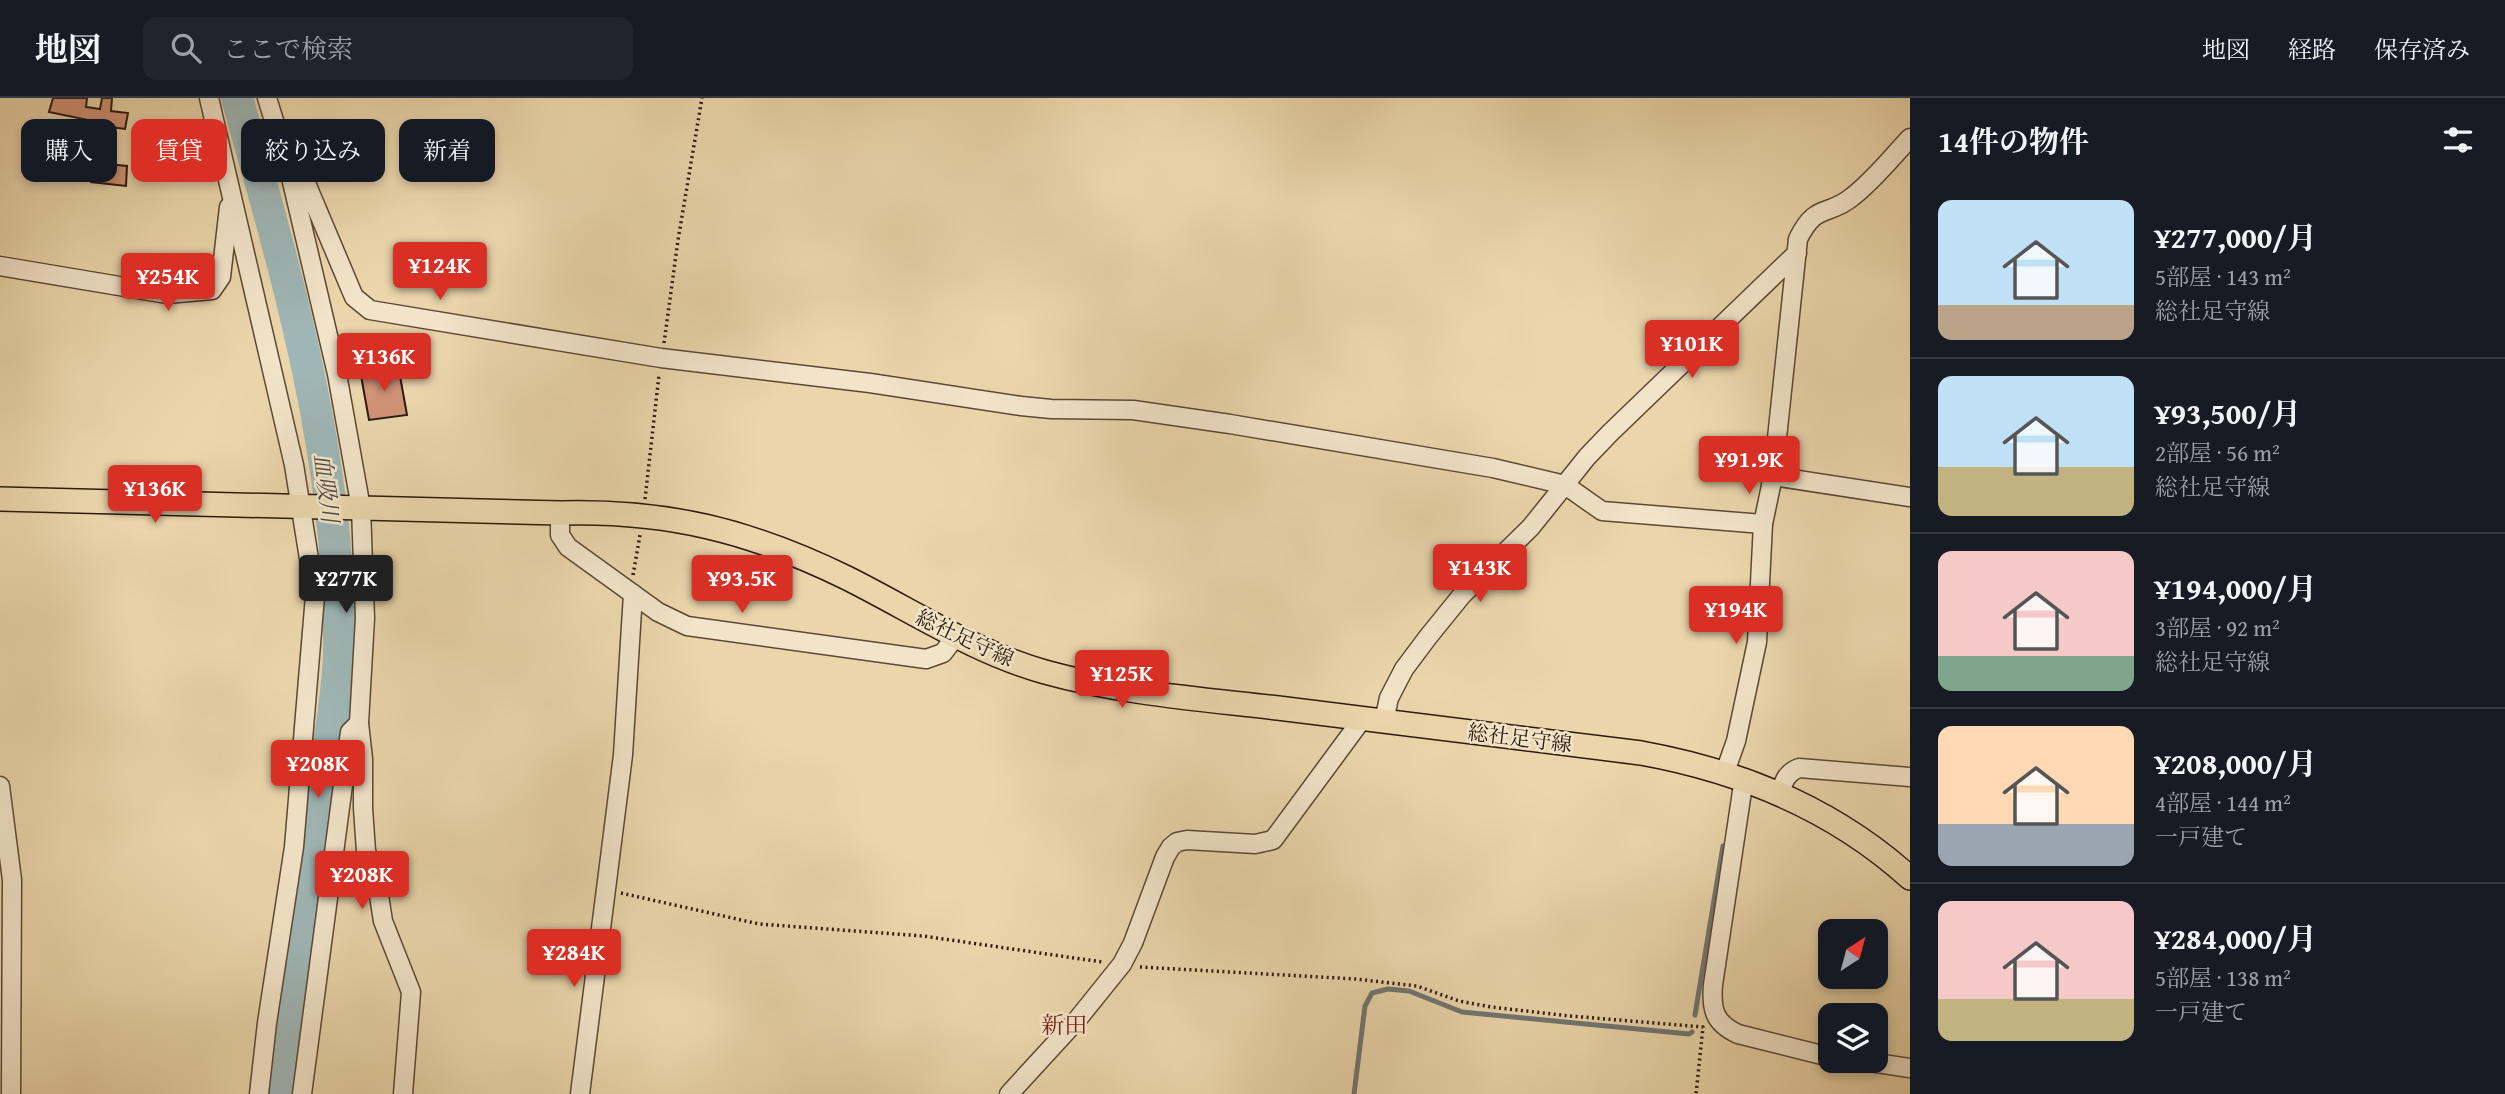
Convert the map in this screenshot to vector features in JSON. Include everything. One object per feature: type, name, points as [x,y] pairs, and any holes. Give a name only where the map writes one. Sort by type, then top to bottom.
[{"type":"main road","name":"総社足守線","points":[[0,499],[604,512],[684,521],[747,536],[800,556],[955,637],[1042,671],[1095,684],[1641,753],[1686,761],[1734,775],[1780,793],[1852,833],[1910,878]]},
{"type":"street","points":[[209,98],[294,465],[306,506],[315,596],[294,847],[259,1094]]},
{"type":"street","points":[[267,98],[274,119]]},
{"type":"street","points":[[1818,1054],[1738,1034],[1726,1028],[1714,1011],[1713,985],[1736,741],[1757,642],[1763,524],[1777,476],[1798,239],[1811,218],[1822,210],[1842,205],[1854,196],[1910,138]]},
{"type":"street","points":[[292,182],[337,374],[356,508],[365,618],[359,723],[366,851],[377,883],[383,921],[411,992],[403,1094]]},
{"type":"street","points":[[306,182],[354,297],[370,310],[661,358],[870,383],[1021,405],[1147,412],[1493,468],[1565,485],[1602,511],[1763,524]]},
{"type":"street","points":[[0,266],[167,294],[212,290],[221,277],[231,192]]},
{"type":"street","points":[[1009,1094],[1077,1020],[1122,964],[1171,847],[1177,842],[1187,840],[1255,844],[1273,840],[1374,720],[1404,669],[1462,595],[1531,527],[1587,457],[1610,433],[1797,253]]},
{"type":"street","points":[[1777,476],[1910,497]]},
{"type":"street","points":[[560,513],[560,535],[568,547],[658,612],[687,626],[926,659],[943,653],[955,637]]},
{"type":"street","points":[[580,1094],[608,890],[623,755],[632,592]]},
{"type":"street","points":[[302,1094],[351,732],[359,723]]},
{"type":"street","points":[[1780,793],[1790,772],[1799,768],[1910,777]]},
{"type":"street","points":[[0,786],[12,880],[11,1094]]},
{"type":"street","points":[[1888,1065],[1910,1068]]},
{"type":"path","points":[[632,592],[661,358],[702,98]]},
{"type":"path","points":[[608,890],[759,924],[923,936],[1122,964],[1356,979],[1417,986],[1459,1001],[1491,1007],[1703,1027],[1696,1094]]},
{"type":"building","points":[[53,98],[87,98],[86,107],[100,109],[102,98],[112,98],[111,111],[128,113],[125,129],[117,128],[117,119],[83,119],[49,112]]},
{"type":"building","points":[[117,165],[127,166],[126,186],[91,182],[117,182]]},
{"type":"building","points":[[398,365],[407,415],[369,420],[360,370]]},
{"type":"waterway","name":"血吸川","points":[[237,98],[275,234],[308,372],[332,512],[338,582],[337,685],[280,1094]]},
{"type":"waterway","points":[[1695,1015],[1723,846]]},
{"type":"waterway","points":[[1354,1094],[1365,1006],[1372,993],[1388,989],[1409,991],[1462,1012],[1689,1034],[1692,1032]]},
{"type":"district","name":"新田","points":[[1064,1024]]}]
